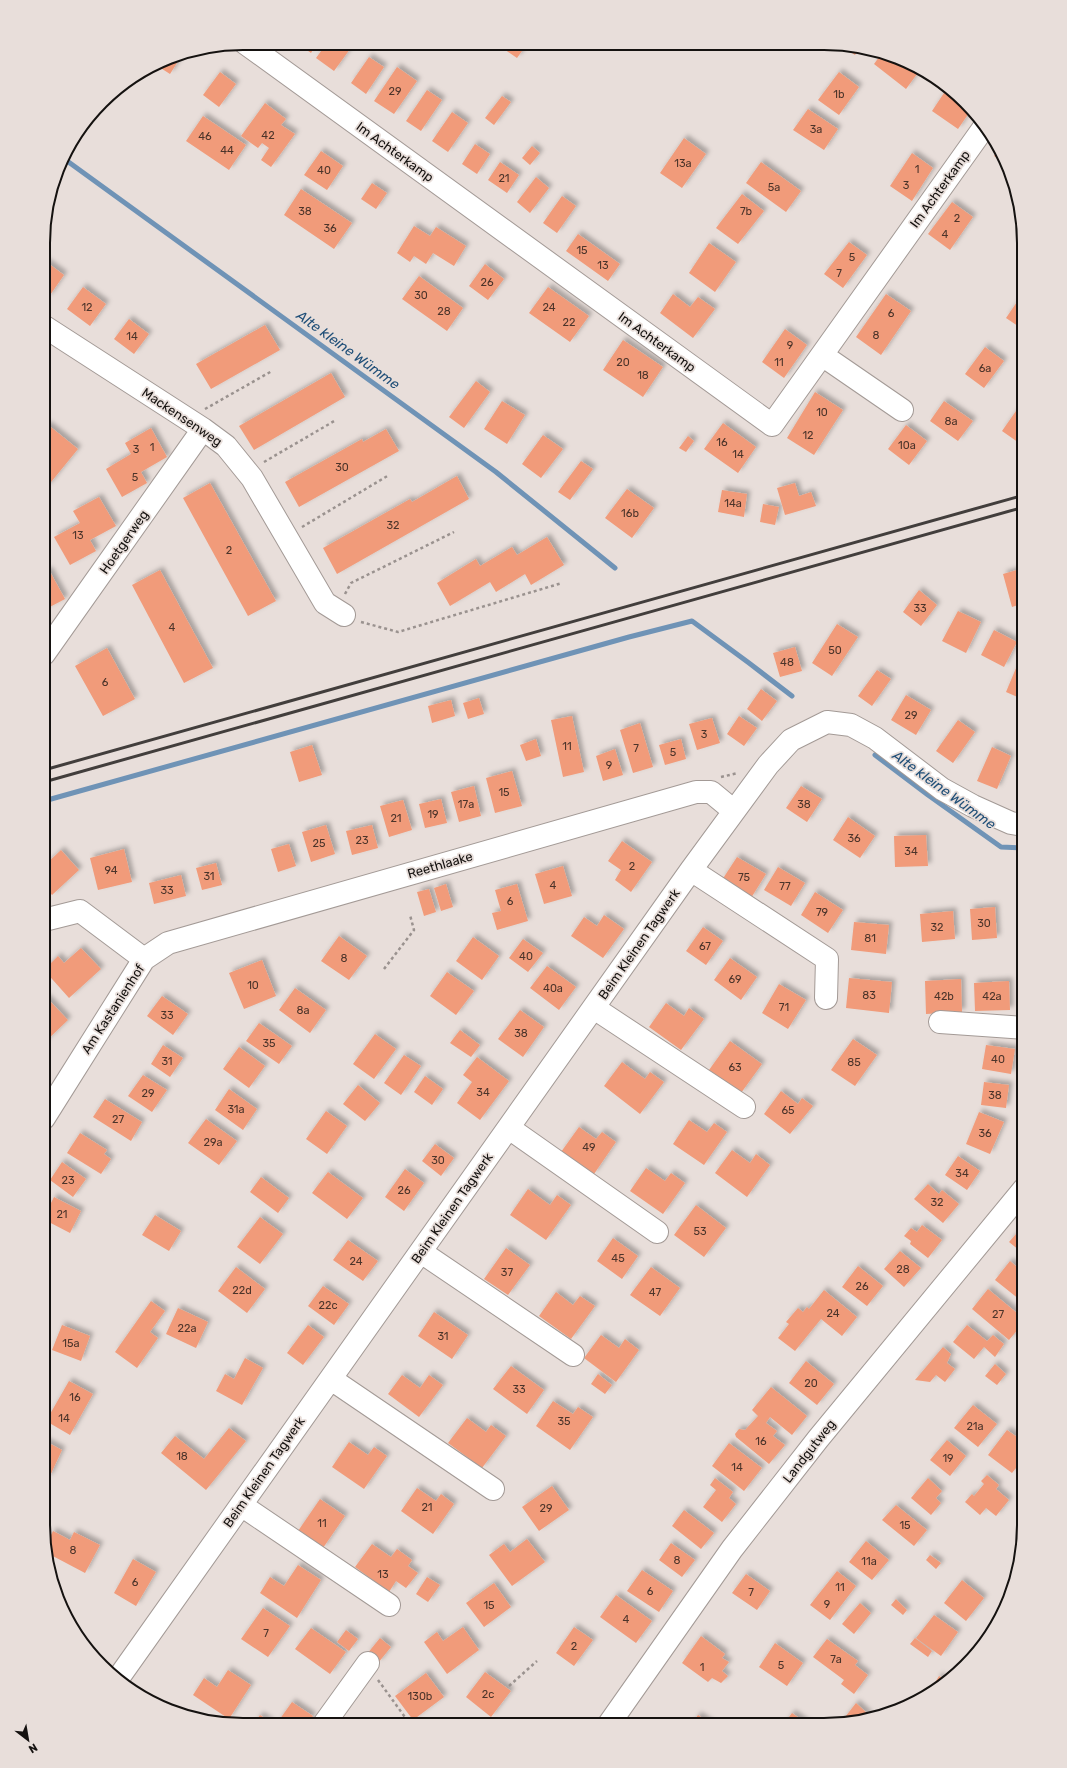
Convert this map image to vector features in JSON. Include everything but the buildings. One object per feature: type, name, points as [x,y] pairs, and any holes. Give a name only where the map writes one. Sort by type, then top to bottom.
[{"type":"street","name":"Im Achterkamp","points":[[255,50],[772,425],[981,132]]},
{"type":"street","name":"Mackensenweg","points":[[50,331],[199,426],[226,446],[247,471],[326,603],[340,613]]},
{"type":"street","points":[[822,355],[902,410]]},
{"type":"street","name":"Hoetgerweg","points":[[50,645],[199,426]]},
{"type":"street","name":"Beim Kleinen Tagwerk","points":[[122,1675],[691,870],[768,765],[791,740],[827,722],[851,725],[875,738],[942,789],[973,806],[1011,823],[1017,824]]},
{"type":"street","name":"Reethlaake","points":[[144,959],[168,943],[696,792],[711,792],[734,811]]},
{"type":"street","points":[[691,870],[827,958],[826,998]]},
{"type":"street","name":"Am Kastanienhof","points":[[50,918],[80,911],[144,959],[50,1108]]},
{"type":"street","points":[[594,1008],[744,1107]]},
{"type":"street","points":[[940,1022],[1017,1028]]},
{"type":"street","points":[[509,1128],[657,1232]]},
{"type":"street","name":"Landgutweg","points":[[613,1718],[721,1563],[818,1439],[1017,1197]]},
{"type":"street","points":[[421,1252],[573,1355]]},
{"type":"street","points":[[331,1379],[493,1489]]},
{"type":"street","points":[[241,1505],[389,1605]]},
{"type":"street","points":[[328,1718],[368,1664]]},
{"type":"path","points":[[199,426],[204,409],[272,371]]},
{"type":"path","points":[[247,471],[336,420]]},
{"type":"path","points":[[286,536],[389,475]]},
{"type":"path","points":[[454,532],[351,583],[340,613],[369,625],[398,632],[562,583]]},
{"type":"path","points":[[696,792],[710,780],[739,772]]},
{"type":"path","points":[[384,969],[414,930],[410,915]]},
{"type":"path","points":[[509,1686],[537,1661]]},
{"type":"path","points":[[368,1664],[406,1718]]},
{"type":"waterway","name":"Alte kleine Wümme","points":[[68,162],[496,472],[615,568]]},
{"type":"waterway","points":[[50,799],[629,637],[692,621],[792,696]]},
{"type":"waterway","name":"Alte kleine Wümme","points":[[875,755],[1001,847],[1017,848]]},
{"type":"railway","points":[[50,768],[1017,497]]},
{"type":"railway","points":[[50,780],[1017,509]]}]
